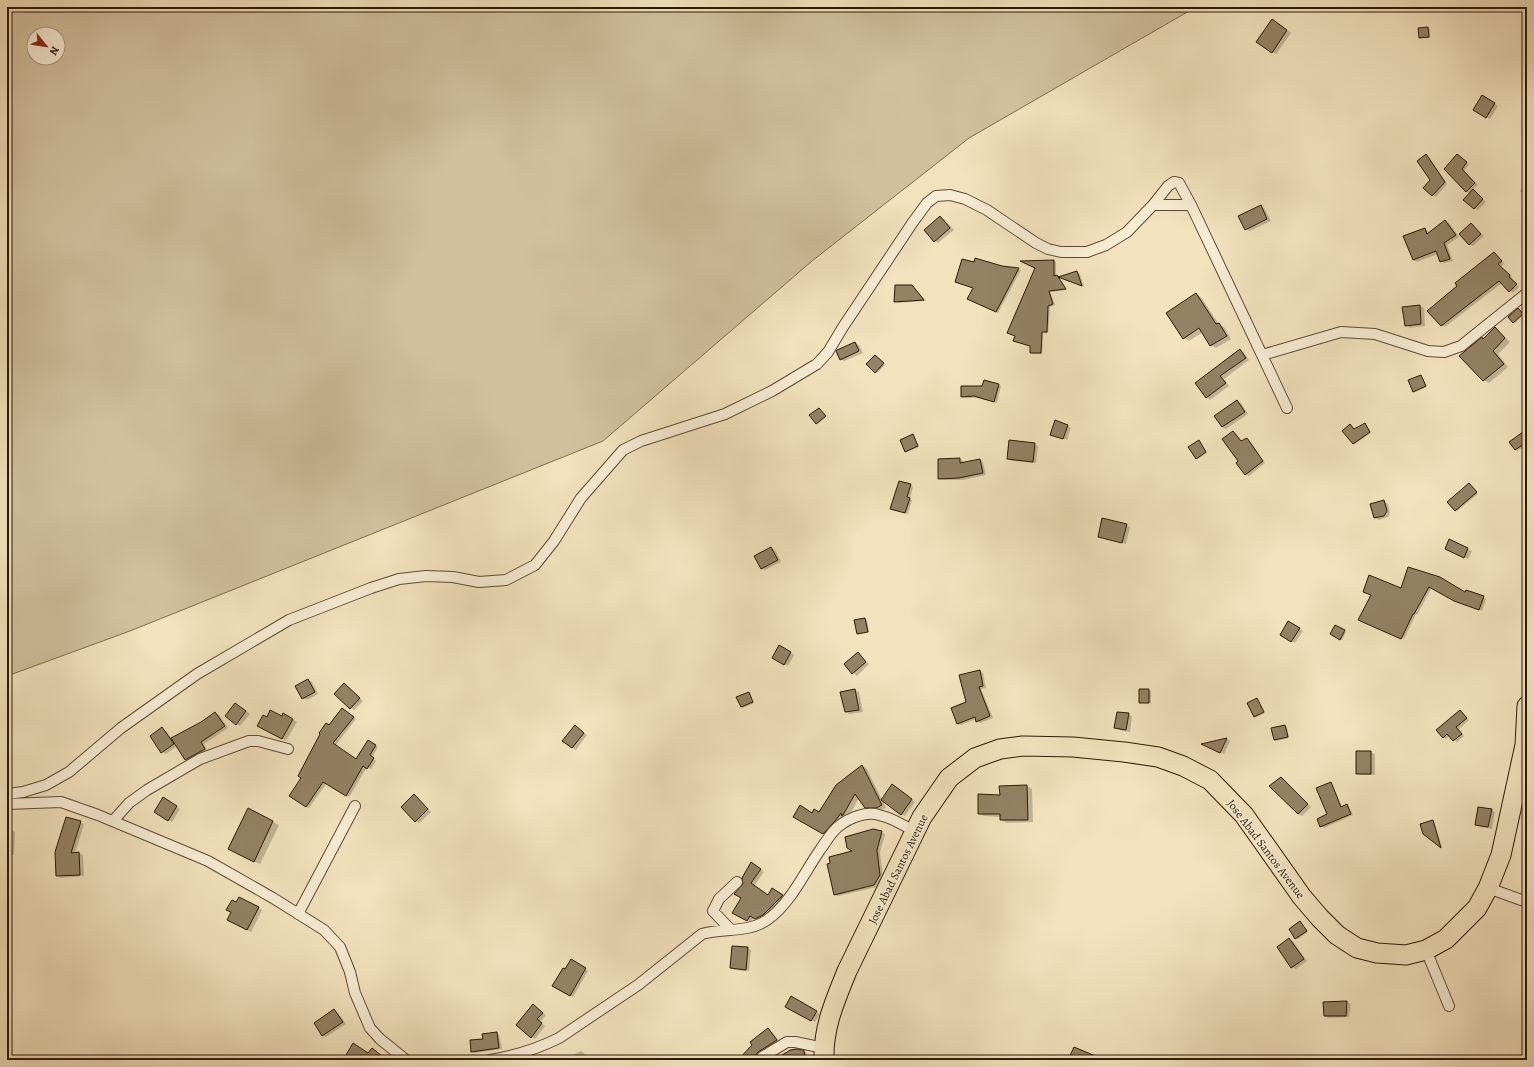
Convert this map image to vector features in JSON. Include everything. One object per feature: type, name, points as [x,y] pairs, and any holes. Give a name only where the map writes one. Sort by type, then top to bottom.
[{"type":"highway","name":"Jose Abad Santos Avenue","points":[[824,1054],[826,1026],[842,983],[922,816],[949,778],[975,758],[1000,749],[1023,746],[1073,747],[1158,757],[1183,766],[1210,780],[1244,815],[1302,897],[1337,935],[1357,948],[1377,954],[1406,955],[1426,950],[1446,939],[1477,908],[1488,888],[1502,855],[1525,745],[1527,706]]},
{"type":"street","points":[[7,794],[23,792],[46,786],[69,772],[121,728],[197,674],[289,620],[371,588],[399,579],[426,576],[453,577],[479,582],[506,580],[535,565],[554,542],[581,498],[623,450],[648,438],[726,414],[772,391],[817,364],[828,352],[913,222],[927,203],[936,196],[950,195],[966,199],[987,210],[1036,243],[1048,249],[1060,252],[1087,252],[1106,245],[1127,232],[1154,205],[1168,186],[1174,182],[1179,183],[1182,186],[1287,408]]},
{"type":"street","points":[[1154,205],[1191,205]]},
{"type":"street","points":[[1262,355],[1340,332],[1374,334],[1428,351],[1444,352],[1461,346],[1527,293]]},
{"type":"street","points":[[113,821],[129,803],[147,790],[200,759],[249,741],[288,749]]},
{"type":"street","points":[[7,804],[61,802],[82,808],[208,860],[324,930],[340,948],[350,972],[355,993],[370,1028],[380,1040],[406,1060]]},
{"type":"street","points":[[298,914],[355,806]]},
{"type":"street","points":[[490,1060],[512,1056],[547,1044],[559,1038],[638,984],[702,934],[756,925],[766,920],[789,898],[830,836],[839,826],[850,820],[867,814],[878,814],[915,832]]},
{"type":"street","points":[[730,929],[713,911],[719,899],[737,882]]},
{"type":"street","points":[[1488,888],[1527,902]]},
{"type":"street","points":[[1426,950],[1449,1006]]},
{"type":"street","points":[[762,1057],[787,1042],[800,1043],[824,1054]]},
{"type":"shaded area","points":[[7,7],[1196,7],[969,138],[812,261],[603,441],[130,631],[7,676]]},
{"type":"building","points":[[1272,19],[1287,30],[1272,53],[1256,42]]},
{"type":"building","points":[[1428,27],[1429,37],[1419,38],[1418,28]]},
{"type":"building","points":[[1482,95],[1495,103],[1486,118],[1473,110]]},
{"type":"building","points":[[1426,154],[1445,182],[1432,196],[1423,188],[1430,180],[1417,161]]},
{"type":"building","points":[[1457,154],[1467,162],[1462,169],[1475,183],[1466,192],[1444,169]]},
{"type":"building","points":[[1473,189],[1483,199],[1474,209],[1463,200]]},
{"type":"building","points":[[1261,205],[1267,219],[1245,230],[1238,216]]},
{"type":"building","points":[[940,216],[950,228],[934,242],[924,230]]},
{"type":"building","points":[[1445,220],[1456,235],[1444,243],[1450,259],[1440,262],[1436,251],[1413,260],[1403,236],[1425,228],[1427,234]]},
{"type":"building","points":[[1471,223],[1481,234],[1469,245],[1459,234]]},
{"type":"building","points":[[1494,252],[1502,261],[1498,264],[1517,284],[1509,292],[1499,281],[1441,326],[1427,311],[1457,286],[1455,283]]},
{"type":"building","points":[[975,258],[1002,266],[1019,268],[996,312],[967,299],[973,288],[955,282],[962,259],[974,262]]},
{"type":"building","points":[[1054,260],[1054,276],[1057,275],[1066,289],[1049,291],[1053,304],[1048,306],[1047,332],[1042,332],[1041,353],[1030,353],[1030,346],[1013,341],[1015,336],[1007,333],[1035,268],[1020,261]]},
{"type":"building","points":[[1077,271],[1082,286],[1058,277]]},
{"type":"building","points":[[895,285],[912,285],[924,300],[894,302]]},
{"type":"building","points":[[1196,293],[1216,324],[1219,323],[1227,336],[1210,346],[1199,328],[1183,339],[1166,313]]},
{"type":"building","points":[[1420,305],[1421,324],[1405,326],[1402,307]]},
{"type":"building","points":[[1518,308],[1523,314],[1513,323],[1508,317]]},
{"type":"building","points":[[1495,327],[1505,338],[1493,351],[1504,364],[1483,381],[1459,356],[1482,337],[1483,339]]},
{"type":"building","points":[[855,342],[859,351],[840,360],[836,351]]},
{"type":"building","points":[[1240,349],[1246,358],[1220,376],[1226,383],[1206,398],[1195,383]]},
{"type":"building","points":[[875,355],[884,363],[875,373],[866,364]]},
{"type":"building","points":[[1421,375],[1426,386],[1413,392],[1408,380]]},
{"type":"building","points":[[984,380],[999,384],[994,402],[974,396],[961,397],[961,386],[982,386]]},
{"type":"building","points":[[1237,400],[1245,412],[1222,427],[1214,416]]},
{"type":"building","points":[[819,408],[826,416],[816,424],[809,415]]},
{"type":"building","points":[[1055,420],[1068,425],[1063,439],[1050,435]]},
{"type":"building","points":[[1365,423],[1370,432],[1353,444],[1342,431],[1350,424],[1354,429]]},
{"type":"building","points":[[1527,429],[1527,442],[1515,450],[1509,442]]},
{"type":"building","points":[[1233,431],[1241,441],[1247,438],[1263,461],[1245,475],[1236,463],[1238,461],[1222,439]]},
{"type":"building","points":[[913,434],[918,446],[905,452],[900,440]]},
{"type":"building","points":[[1009,440],[1035,443],[1033,462],[1007,459]]},
{"type":"building","points":[[1199,440],[1206,452],[1196,459],[1188,447]]},
{"type":"building","points":[[960,458],[960,463],[980,459],[983,473],[959,478],[938,479],[938,459]]},
{"type":"building","points":[[899,481],[911,484],[907,497],[910,498],[905,513],[890,509]]},
{"type":"building","points":[[1469,483],[1477,492],[1455,511],[1447,502]]},
{"type":"building","points":[[1384,500],[1387,511],[1384,516],[1374,518],[1370,504]]},
{"type":"building","points":[[1102,518],[1127,524],[1122,543],[1098,537]]},
{"type":"building","points":[[1449,539],[1468,548],[1464,558],[1445,549]]},
{"type":"building","points":[[771,547],[778,560],[761,569],[754,556]]},
{"type":"building","points":[[1408,567],[1440,577],[1465,592],[1466,590],[1484,596],[1479,610],[1454,601],[1429,587],[1413,614],[1401,639],[1358,620],[1371,595],[1363,592],[1369,575],[1401,588]]},
{"type":"building","points":[[865,618],[868,632],[857,634],[854,620]]},
{"type":"building","points":[[1288,621],[1300,628],[1291,642],[1280,635]]},
{"type":"building","points":[[1335,625],[1345,630],[1340,640],[1330,634]]},
{"type":"building","points":[[779,645],[791,652],[784,665],[772,658]]},
{"type":"building","points":[[858,652],[866,662],[852,674],[844,664]]},
{"type":"building","points":[[980,670],[983,686],[979,687],[990,716],[976,722],[975,717],[957,724],[951,708],[966,702],[959,675]]},
{"type":"building","points":[[308,679],[315,692],[302,699],[295,686]]},
{"type":"building","points":[[344,683],[360,698],[350,709],[334,694]]},
{"type":"building","points":[[855,689],[859,710],[845,712],[840,692]]},
{"type":"building","points":[[1139,689],[1149,689],[1149,703],[1139,703]]},
{"type":"building","points":[[749,692],[753,702],[741,707],[736,697]]},
{"type":"building","points":[[1257,698],[1264,712],[1254,717],[1247,703]]},
{"type":"building","points":[[235,703],[246,711],[236,725],[225,716]]},
{"type":"building","points":[[342,708],[354,717],[333,743],[356,759],[368,740],[376,745],[370,755],[374,758],[367,769],[363,766],[346,796],[323,782],[306,807],[289,796],[301,778],[298,776],[320,734],[319,733],[326,723],[329,725]]},
{"type":"building","points":[[270,710],[282,716],[283,713],[293,719],[282,739],[257,726],[263,715],[267,717]]},
{"type":"building","points":[[1460,710],[1467,718],[1456,727],[1462,734],[1453,741],[1447,734],[1443,738],[1436,730]]},
{"type":"building","points":[[215,712],[225,726],[201,742],[205,749],[185,760],[171,738],[201,722]]},
{"type":"building","points":[[1117,712],[1129,713],[1126,730],[1114,728]]},
{"type":"building","points":[[575,725],[584,733],[572,748],[562,741]]},
{"type":"building","points":[[1285,725],[1288,737],[1274,740],[1271,728]]},
{"type":"building","points":[[162,727],[174,744],[161,753],[150,736]]},
{"type":"building","points":[[1227,738],[1220,753],[1201,744]]},
{"type":"building","points":[[1356,751],[1371,751],[1371,774],[1356,774]]},
{"type":"building","points":[[862,765],[882,805],[876,808],[865,808],[855,794],[843,815],[842,816],[841,813],[823,834],[793,817],[800,805],[812,813],[814,809],[819,812],[836,785]]},
{"type":"building","points":[[1281,777],[1308,804],[1298,814],[1269,786]]},
{"type":"building","points":[[1331,782],[1341,807],[1347,804],[1351,814],[1320,827],[1317,819],[1327,814],[1316,788]]},
{"type":"building","points":[[892,784],[912,799],[901,815],[881,800]]},
{"type":"building","points":[[1027,785],[1028,820],[1000,820],[1000,814],[978,814],[978,794],[1000,795],[999,786]]},
{"type":"building","points":[[414,794],[428,809],[415,822],[401,807]]},
{"type":"building","points":[[163,797],[177,806],[168,821],[154,812]]},
{"type":"building","points":[[1478,807],[1492,809],[1488,827],[1475,825]]},
{"type":"building","points":[[248,808],[273,821],[254,862],[228,849]]},
{"type":"building","points":[[66,817],[81,821],[71,853],[79,852],[80,875],[56,876],[55,852]]},
{"type":"building","points":[[1433,820],[1441,848],[1423,834],[1420,824]]},
{"type":"building","points":[[873,829],[882,831],[877,850],[880,875],[874,885],[834,895],[827,864],[830,863],[829,857],[852,851],[847,848],[845,837]]},
{"type":"building","points":[[751,862],[761,869],[751,883],[768,895],[772,888],[783,895],[763,915],[755,919],[750,916],[747,921],[732,913],[741,898],[734,894],[743,884],[742,878]]},
{"type":"building","points":[[239,897],[259,907],[247,930],[227,920],[231,912],[226,910],[232,900],[236,902]]},
{"type":"building","points":[[1300,921],[1307,931],[1295,939],[1289,929]]},
{"type":"building","points":[[1289,938],[1304,959],[1291,968],[1277,947]]},
{"type":"building","points":[[732,946],[748,947],[746,970],[730,968]]},
{"type":"building","points":[[571,959],[586,968],[570,996],[552,986],[563,968],[565,969]]},
{"type":"building","points":[[791,996],[817,1011],[811,1021],[785,1007]]},
{"type":"building","points":[[1347,1001],[1346,1016],[1324,1016],[1323,1002]]},
{"type":"building","points":[[533,1004],[543,1013],[537,1019],[542,1023],[531,1038],[516,1025]]},
{"type":"building","points":[[334,1009],[343,1022],[322,1036],[314,1023]]},
{"type":"building","points":[[768,1028],[777,1040],[758,1052],[752,1060],[738,1060],[752,1045],[750,1042]]},
{"type":"building","points":[[497,1032],[499,1048],[471,1052],[470,1040],[483,1039],[482,1034]]},
{"type":"building","points":[[353,1043],[368,1053],[372,1048],[387,1060],[343,1060]]},
{"type":"building","points":[[1074,1047],[1105,1060],[1068,1060]]},
{"type":"building","points":[[790,1050],[804,1050],[805,1060],[775,1060]]}]
